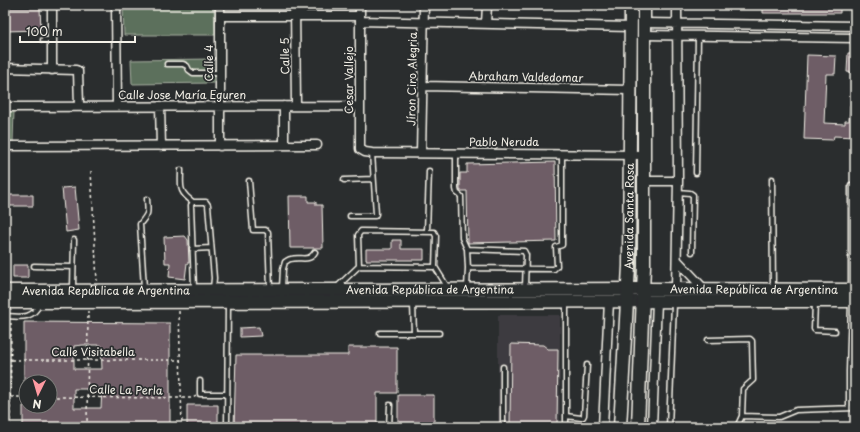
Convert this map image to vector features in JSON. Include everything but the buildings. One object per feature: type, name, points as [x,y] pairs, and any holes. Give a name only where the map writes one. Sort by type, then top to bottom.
[{"type":"main road","name":"Avenida Santa Rosa","points":[[620,427],[628,295],[631,5]]},
{"type":"main road","name":"Avenida Santa Rosa","points":[[638,427],[643,295],[644,5]]},
{"type":"main road","name":"Avenida República de Argentina","points":[[643,295],[656,301],[675,295],[704,289],[773,289],[853,296]]},
{"type":"main road","name":"Avenida República de Argentina","points":[[5,291],[213,290],[270,296],[413,302],[566,295],[675,295],[815,301],[853,296]]},
{"type":"main road","name":"Avenida República de Argentina","points":[[5,302],[228,302],[270,296],[282,290],[525,290],[609,301],[628,295]]},
{"type":"street","points":[[52,5],[48,40],[52,70]]},
{"type":"street","points":[[116,5],[117,106]]},
{"type":"street","name":"Calle 4","points":[[220,5],[220,146]]},
{"type":"street","name":"Calle 5","points":[[296,5],[296,106]]},
{"type":"street","name":"Cesar Vallejo","points":[[360,5],[360,149],[368,153]]},
{"type":"street","name":"Jíron Ciro Alegria","points":[[421,153],[424,5]]},
{"type":"street","points":[[486,24],[487,5]]},
{"type":"street","points":[[675,295],[678,192],[677,5]]},
{"type":"street","points":[[644,23],[855,26],[854,5]]},
{"type":"street","points":[[220,16],[295,16],[424,22],[631,27]]},
{"type":"street","points":[[780,37],[783,36],[784,32],[784,28],[781,25]]},
{"type":"street","points":[[644,35],[855,38]]},
{"type":"street","points":[[5,68],[77,70],[79,106]]},
{"type":"street","name":"Abraham Valdedomar","points":[[423,86],[630,90]]},
{"type":"street","points":[[160,106],[161,146]]},
{"type":"street","points":[[284,106],[284,145]]},
{"type":"street","name":"Calle Jose María Eguren","points":[[5,107],[359,106]]},
{"type":"street","points":[[5,146],[317,145]]},
{"type":"street","name":"Pablo Neruda","points":[[368,153],[644,155]]},
{"type":"street","points":[[644,181],[678,181]]},
{"type":"street","points":[[677,260],[704,289]]},
{"type":"street","points":[[603,427],[609,301]]},
{"type":"street","points":[[652,427],[656,301]]},
{"type":"lane","points":[[696,173],[698,36]]},
{"type":"lane","points":[[168,64],[183,64],[193,73],[220,73]]},
{"type":"lane","points":[[350,216],[375,216],[376,212],[373,178],[368,153]]},
{"type":"lane","points":[[456,153],[456,189],[457,193],[461,196],[462,238],[467,249],[467,290]]},
{"type":"lane","points":[[468,268],[554,269],[557,266],[556,247],[562,245],[562,154]]},
{"type":"lane","points":[[181,170],[181,191],[185,197],[193,202],[206,202],[208,204],[214,278],[213,290]]},
{"type":"lane","points":[[427,232],[428,171]]},
{"type":"lane","points":[[344,180],[373,178]]},
{"type":"lane","points":[[772,179],[773,289]]},
{"type":"lane","points":[[249,181],[253,230],[264,230],[268,232],[270,296]]},
{"type":"lane","points":[[849,408],[849,371],[853,296],[852,185]]},
{"type":"lane","points":[[678,192],[690,193],[693,195],[692,252]]},
{"type":"lane","points":[[144,291],[140,224],[146,218],[148,213],[147,199]]},
{"type":"lane","points":[[193,202],[191,209],[194,290]]},
{"type":"lane","points":[[359,266],[358,235],[361,231],[434,232],[436,236],[435,267],[449,290]]},
{"type":"lane","points":[[73,291],[74,240]]},
{"type":"lane","points":[[192,249],[211,248]]},
{"type":"lane","points":[[467,249],[524,251],[526,255],[525,290]]},
{"type":"lane","points":[[282,290],[283,269],[285,262],[291,259],[308,259],[315,252]]},
{"type":"lane","points":[[34,266],[74,267]]},
{"type":"lane","points":[[335,290],[359,266],[435,267]]},
{"type":"lane","points":[[566,295],[566,427]]},
{"type":"lane","points":[[669,427],[675,295]]},
{"type":"lane","points":[[815,301],[814,329],[817,331],[835,331]]},
{"type":"lane","points":[[5,316],[27,317],[38,309],[40,302]]},
{"type":"lane","points":[[227,427],[228,302]]},
{"type":"lane","points":[[413,302],[414,333]]},
{"type":"lane","points":[[380,333],[439,333]]},
{"type":"lane","points":[[708,340],[750,339],[752,341],[753,380],[744,387],[742,391],[742,416],[737,427]]},
{"type":"lane","points":[[566,416],[583,418],[586,365]]},
{"type":"lane","points":[[503,367],[503,427]]},
{"type":"lane","points":[[849,371],[855,371]]},
{"type":"lane","points":[[200,381],[200,394],[227,394]]},
{"type":"lane","points":[[390,405],[390,427]]},
{"type":"lane","points":[[742,416],[779,417],[796,410],[855,408]]},
{"type":"path","points":[[91,171],[97,291]]},
{"type":"path","points":[[87,427],[88,302]]},
{"type":"path","points":[[179,302],[182,427]]},
{"type":"path","points":[[10,427],[11,316]]},
{"type":"path","name":"Calle Visitabella","points":[[5,360],[180,360]]},
{"type":"path","name":"Calle La Perla","points":[[58,397],[193,398],[200,394]]},
{"type":"path","points":[[5,397],[18,397]]},
{"type":"shaded area","points":[[498,315],[560,315],[560,427],[498,427]]},
{"type":"green space","points":[[123,5],[214,5],[215,35],[124,35]]},
{"type":"green space","points":[[635,5],[642,5],[638,282],[630,282]]},
{"type":"green space","points":[[213,59],[214,83],[132,84],[131,60]]},
{"type":"green space","points":[[5,111],[14,111],[13,142],[5,142]]}]
